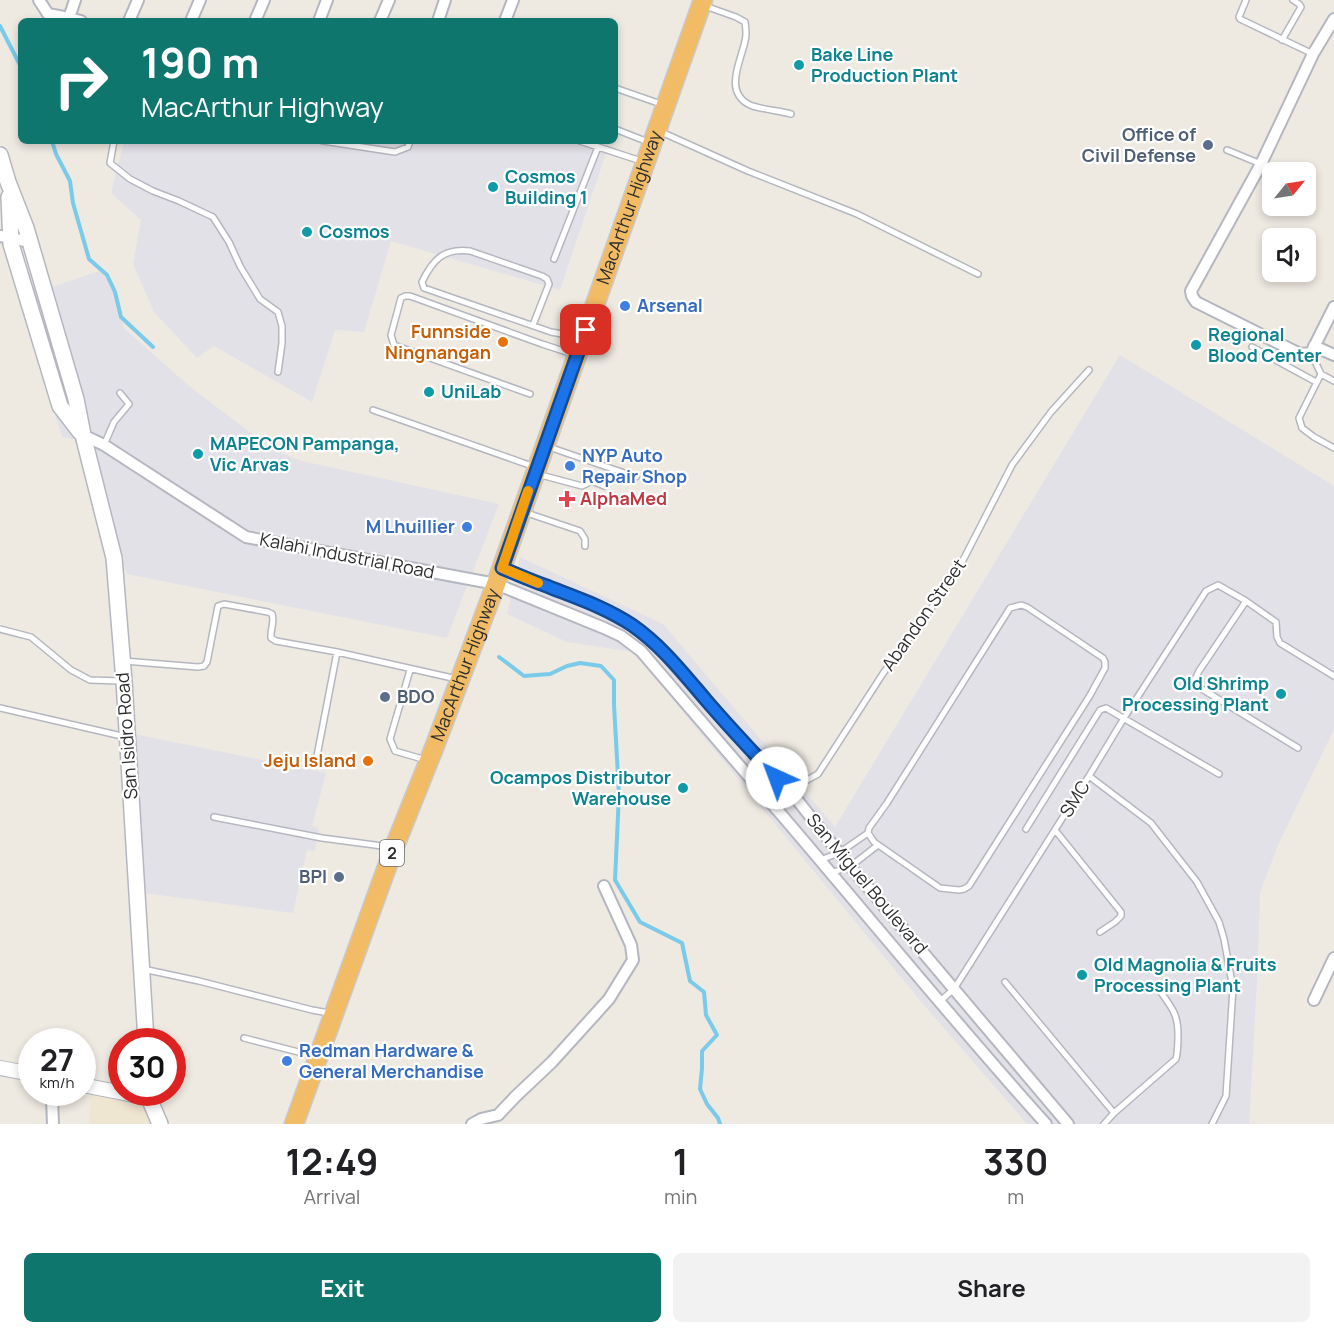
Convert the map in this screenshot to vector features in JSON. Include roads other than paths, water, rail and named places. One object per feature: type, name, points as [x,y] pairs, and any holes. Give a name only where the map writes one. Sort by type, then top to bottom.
[{"type":"highway","name":"MacArthur Highway","points":[[294,1124],[394,848],[499,576],[703,2]]},
{"type":"main road","name":"San Isidro Road","points":[[0,155],[30,242],[75,399],[114,558],[124,681],[145,1028]]},
{"type":"main road","name":"San Isidro Road","points":[[8,182],[5,238],[60,406],[83,435]]},
{"type":"main road","points":[[153,1106],[160,1124]]},
{"type":"street","points":[[39,0],[48,14],[69,18],[75,0]]},
{"type":"street","points":[[130,18],[138,0]]},
{"type":"street","points":[[192,18],[200,0]]},
{"type":"street","points":[[256,18],[264,0]]},
{"type":"street","points":[[320,18],[327,0]]},
{"type":"street","points":[[381,18],[389,0]]},
{"type":"street","points":[[439,18],[445,0]]},
{"type":"street","points":[[506,18],[513,0]]},
{"type":"street","points":[[1334,19],[1313,54],[1261,164],[1191,291],[1196,302],[1308,351],[1334,355]]},
{"type":"street","points":[[5,238],[30,242]]},
{"type":"street","points":[[1308,351],[1334,307]]},
{"type":"street","name":"Kalahi Industrial Road","points":[[83,435],[104,445],[246,537],[499,576]]},
{"type":"street","name":"San Miguel Boulevard","points":[[499,576],[541,584],[590,602],[640,631],[656,644],[791,792],[839,853],[1068,1124]]},
{"type":"street","name":"San Miguel Boulevard","points":[[499,576],[621,636],[641,651],[939,1002],[1046,1124]]},
{"type":"street","points":[[724,747],[736,734]]},
{"type":"street","points":[[776,809],[791,792]]},
{"type":"street","points":[[472,1124],[498,1114],[552,1062],[609,999],[633,960],[631,945],[604,886]]},
{"type":"street","points":[[1314,1000],[1334,958]]},
{"type":"street","points":[[996,1068],[1012,1057]]},
{"type":"street","points":[[0,1068],[18,1071]]},
{"type":"street","points":[[52,1106],[53,1124]]},
{"type":"lane","points":[[1246,0],[1240,19],[1313,54]]},
{"type":"lane","points":[[1282,40],[1301,7],[1293,0]]},
{"type":"lane","points":[[703,2],[745,22],[746,39],[735,75],[739,95],[750,105],[791,114]]},
{"type":"lane","points":[[618,89],[666,106]]},
{"type":"lane","points":[[618,130],[655,137],[857,214],[978,274]]},
{"type":"lane","points":[[113,144],[110,163],[130,179],[213,217],[260,299],[278,312],[282,326],[278,372]]},
{"type":"lane","points":[[343,144],[395,152],[408,147],[409,144]]},
{"type":"lane","points":[[589,144],[645,163]]},
{"type":"lane","points":[[554,259],[598,147]]},
{"type":"lane","points":[[1227,150],[1261,164]]},
{"type":"lane","points":[[532,325],[549,284],[542,276],[458,249],[439,256],[422,282],[424,288],[551,332],[583,337]]},
{"type":"lane","points":[[530,394],[394,345],[391,335],[401,298],[410,296],[577,355]]},
{"type":"lane","points":[[1252,347],[1316,382]]},
{"type":"lane","points":[[1308,351],[1321,374],[1334,381]]},
{"type":"lane","name":"Abandon Street","points":[[791,792],[818,774],[884,672],[958,568],[1012,465],[1060,401],[1089,370]]},
{"type":"lane","points":[[1321,374],[1299,418],[1302,428],[1334,448]]},
{"type":"lane","points":[[104,445],[114,423],[129,404],[120,393]]},
{"type":"lane","points":[[373,410],[582,486],[592,481],[604,486]]},
{"type":"lane","points":[[544,446],[636,477]]},
{"type":"lane","points":[[521,512],[580,531],[585,538],[585,546]]},
{"type":"lane","name":"SMC","points":[[939,1002],[954,989],[1206,591],[1218,585],[1246,601]]},
{"type":"lane","points":[[1298,748],[1197,686],[1194,681],[1199,671],[1246,601],[1276,622],[1277,637],[1280,643],[1334,676]]},
{"type":"lane","points":[[122,661],[204,666],[207,662],[218,606],[224,604],[272,614],[274,618],[270,633],[271,638],[276,641],[337,651],[460,680]]},
{"type":"lane","points":[[820,860],[839,853],[868,833],[1010,608],[1021,605],[1027,608],[1106,662],[1089,697],[969,886],[959,890],[940,888],[874,842],[868,833]]},
{"type":"lane","points":[[0,629],[31,637],[71,670],[90,680],[124,681]]},
{"type":"lane","points":[[316,761],[337,651]]},
{"type":"lane","points":[[410,670],[390,739],[395,751],[429,761]]},
{"type":"lane","points":[[0,708],[127,738]]},
{"type":"lane","points":[[1026,830],[1100,710],[1106,708],[1219,774]]},
{"type":"lane","points":[[1089,776],[1151,823],[1197,882],[1219,922],[1233,988],[1226,1096],[1212,1124]]},
{"type":"lane","points":[[214,817],[322,838],[394,848]]},
{"type":"lane","points":[[1055,830],[1121,912],[1121,916],[1115,922],[1100,932]]},
{"type":"lane","points":[[831,873],[850,866],[878,845]]},
{"type":"lane","points":[[141,969],[334,1014]]},
{"type":"lane","points":[[1005,982],[1114,1113]]},
{"type":"lane","points":[[1104,1124],[1176,1059],[1179,1023],[1175,1012],[1160,991]]},
{"type":"lane","points":[[244,1038],[318,1057]]},
{"type":"waterway","points":[[0,26],[18,61]]},
{"type":"waterway","points":[[53,144],[70,181],[73,203],[89,259],[107,275],[115,292],[121,317],[153,347]]},
{"type":"waterway","points":[[499,657],[524,676],[550,674],[580,663],[601,666],[614,680],[619,794],[615,880],[640,922],[682,943],[690,981],[704,992],[706,1015],[717,1035],[702,1051],[700,1089],[720,1124]]},
{"type":"place","name":"Bake Line Production Plant","points":[[799,65]]},
{"type":"place","name":"Office of Civil Defense","points":[[1208,145]]},
{"type":"place","name":"Cosmos Building 1","points":[[493,187]]},
{"type":"place","name":"Cosmos","points":[[307,232]]},
{"type":"place","name":"Arsenal","points":[[625,306]]},
{"type":"place","name":"Funnside Ningnangan","points":[[503,342]]},
{"type":"place","name":"Regional Blood Center","points":[[1196,345]]},
{"type":"place","name":"UniLab","points":[[429,392]]},
{"type":"place","name":"MAPECON Pampanga, Vic Arvas","points":[[198,454]]},
{"type":"place","name":"NYP Auto Repair Shop","points":[[570,466]]},
{"type":"place","name":"AlphaMed","points":[[567,499]]},
{"type":"place","name":"M Lhuillier","points":[[467,527]]},
{"type":"place","name":"Old Shrimp Processing Plant","points":[[1281,694]]},
{"type":"place","name":"BDO","points":[[385,697]]},
{"type":"place","name":"Jeju Island","points":[[368,761]]},
{"type":"place","name":"Ocampos Distributor Warehouse","points":[[683,788]]},
{"type":"place","name":"BPI","points":[[339,877]]},
{"type":"place","name":"Old Magnolia & Fruits Processing Plant","points":[[1082,975]]},
{"type":"place","name":"Redman Hardware & General Merchandise","points":[[287,1061]]}]
